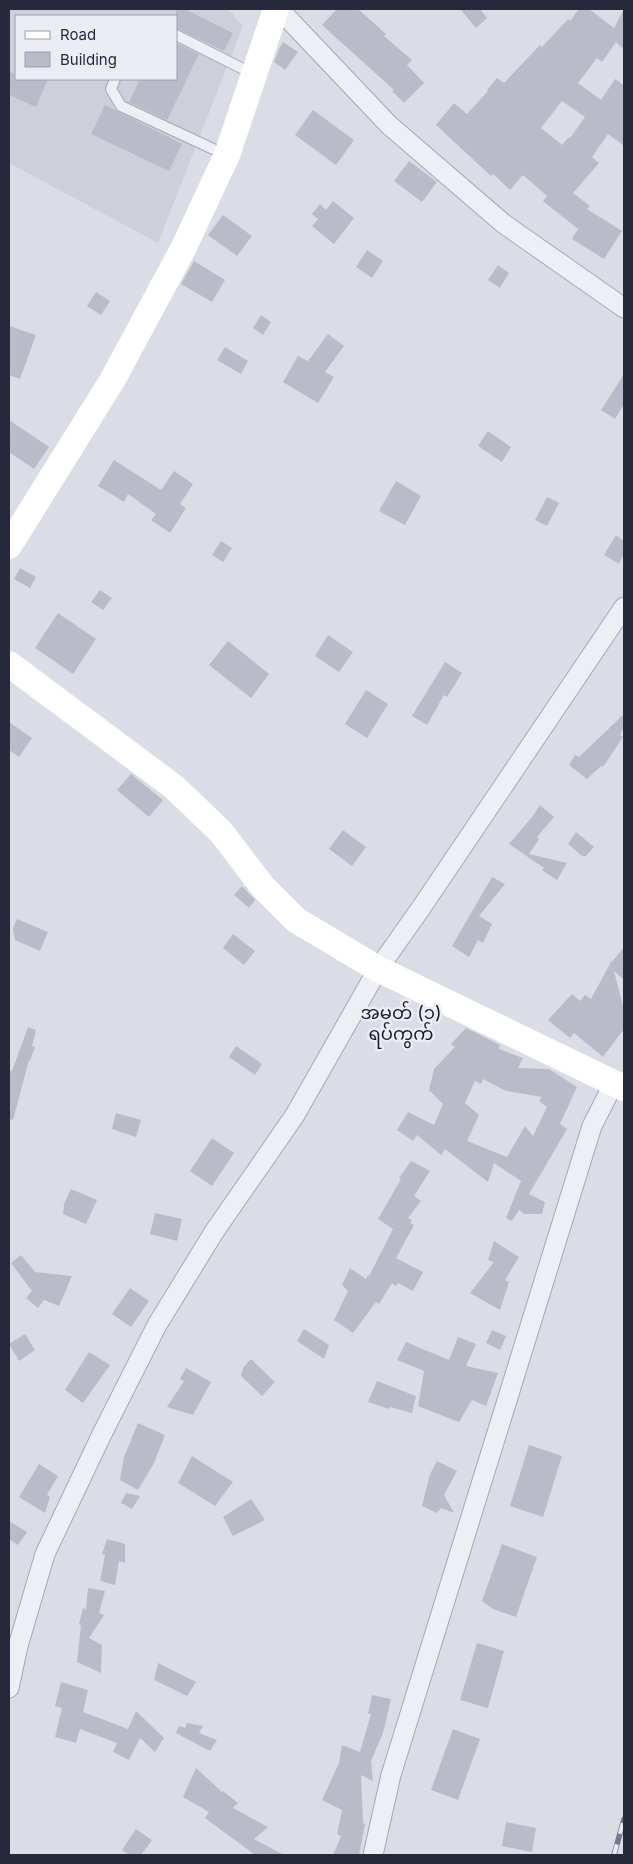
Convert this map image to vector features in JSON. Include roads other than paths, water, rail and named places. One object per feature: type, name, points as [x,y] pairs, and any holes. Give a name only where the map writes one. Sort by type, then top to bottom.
[{"type":"street","points":[[9,546],[113,379],[183,248],[228,155],[277,9],[390,125],[504,224],[624,308]]},
{"type":"street","points":[[9,1688],[18,1646],[45,1554],[102,1434],[157,1325],[214,1232],[295,1115],[378,969],[422,908],[624,607]]},
{"type":"street","points":[[9,664],[174,787],[221,832],[263,887],[296,920],[378,969],[621,1081],[592,1126],[589,1135],[394,1766],[373,1855]]},
{"type":"lane","points":[[178,36],[254,74]]},
{"type":"lane","points":[[115,80],[111,88],[121,106],[228,155]]},
{"type":"railway","points":[[614,1855],[624,1819]]},
{"type":"district","name":"အမှတ် (၁) ရပ်ကွက်","points":[[401,1022]]}]
